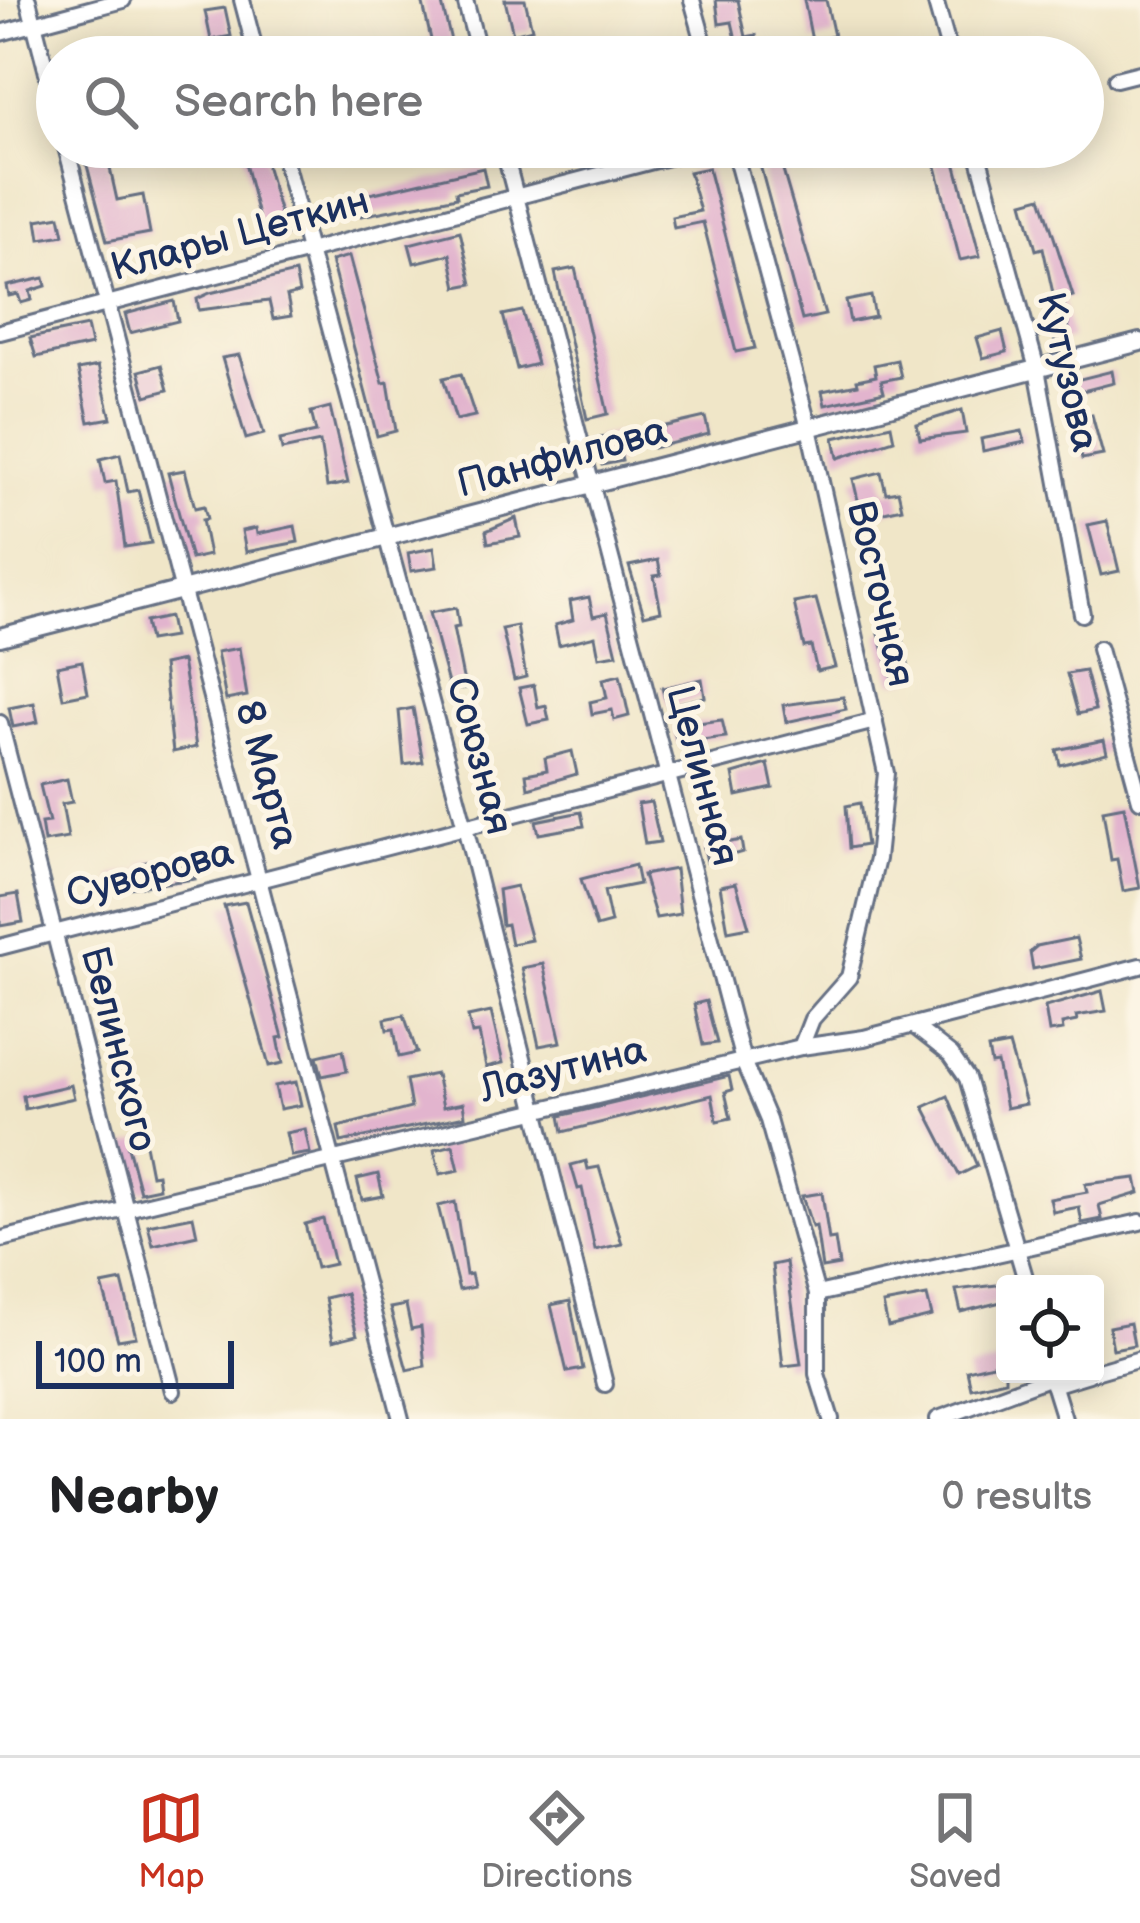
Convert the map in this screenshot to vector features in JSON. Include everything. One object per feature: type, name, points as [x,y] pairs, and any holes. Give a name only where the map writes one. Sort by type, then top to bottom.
[{"type":"street","points":[[28,0],[37,36]]},
{"type":"street","points":[[0,33],[123,0]]},
{"type":"street","points":[[242,0],[251,36]]},
{"type":"street","points":[[465,0],[474,36]]},
{"type":"street","points":[[692,0],[702,36]]},
{"type":"street","points":[[935,0],[945,36]]},
{"type":"street","points":[[1116,80],[1140,73]]},
{"type":"street","name":"8 Марта","points":[[72,168],[401,1419]]},
{"type":"street","name":"Союзная","points":[[287,168],[465,826],[605,1384]]},
{"type":"street","name":"Целинная","points":[[508,168],[743,1061],[768,1120],[817,1294],[817,1374],[831,1419]]},
{"type":"street","name":"Клары Цеткин","points":[[0,332],[626,168]]},
{"type":"street","name":"Восточная","points":[[739,168],[809,428],[886,773],[877,860],[849,977],[812,1019],[801,1047]]},
{"type":"street","name":"Кутузова","points":[[982,168],[1037,369],[1082,614]]},
{"type":"street","name":"Панфилова","points":[[0,637],[1140,342]]},
{"type":"street","points":[[1099,650],[1140,800]]},
{"type":"street","name":"Суворова","points":[[0,947],[875,721]]},
{"type":"street","name":"Белинского","points":[[0,723],[173,1391]]},
{"type":"street","name":"Лазутина","points":[[2,1239],[801,1047],[914,1026],[1140,966]]},
{"type":"street","points":[[914,1026],[951,1055],[968,1078],[1024,1275]]},
{"type":"street","points":[[817,1294],[1140,1222]]},
{"type":"street","points":[[1104,1370],[1140,1359]]},
{"type":"street","points":[[938,1419],[1038,1383]]},
{"type":"street","points":[[1053,1383],[1064,1419]]},
{"type":"building","points":[[422,0],[441,0],[450,36],[430,36]]},
{"type":"building","points":[[505,0],[525,0],[532,29],[513,34]]},
{"type":"building","points":[[716,0],[738,0],[746,36],[735,36],[732,22],[719,24]]},
{"type":"building","points":[[804,0],[826,0],[834,36],[811,36]]},
{"type":"building","points":[[225,8],[231,36],[210,36],[205,11]]},
{"type":"building","points":[[88,168],[110,168],[117,200],[143,195],[150,233],[107,241]]},
{"type":"building","points":[[246,168],[267,168],[286,235],[264,240]]},
{"type":"building","points":[[483,168],[487,186],[456,192],[457,197],[361,216],[357,197]]},
{"type":"building","points":[[708,168],[755,348],[736,352],[703,222],[674,228],[672,217],[700,211],[689,172]]},
{"type":"building","points":[[761,168],[782,168],[825,315],[802,320]]},
{"type":"building","points":[[936,168],[957,168],[980,256],[960,260]]},
{"type":"building","points":[[1041,197],[1073,296],[1063,299],[1071,339],[1055,342],[1050,318],[1058,316],[1043,248],[1036,250],[1023,202]]},
{"type":"building","points":[[60,216],[64,235],[40,239],[37,220]]},
{"type":"building","points":[[460,231],[472,284],[457,287],[450,254],[414,263],[409,244]]},
{"type":"building","points":[[349,256],[383,383],[388,382],[396,431],[377,436],[331,261]]},
{"type":"building","points":[[575,268],[608,414],[587,419],[555,272]]},
{"type":"building","points":[[295,273],[299,293],[287,296],[291,316],[273,319],[269,301],[199,310],[197,299],[210,293]]},
{"type":"building","points":[[44,278],[46,286],[30,291],[32,300],[21,303],[18,294],[9,296],[7,286]]},
{"type":"building","points":[[871,296],[875,317],[850,322],[846,301]]},
{"type":"building","points":[[174,301],[178,321],[130,333],[125,314]]},
{"type":"building","points":[[522,311],[537,364],[517,369],[503,315]]},
{"type":"building","points":[[87,326],[91,345],[36,357],[30,338]]},
{"type":"building","points":[[1002,331],[1007,352],[983,358],[977,338]]},
{"type":"building","points":[[239,355],[264,434],[246,439],[222,358]]},
{"type":"building","points":[[897,360],[901,377],[881,381],[884,392],[825,405],[822,391],[858,384],[857,380],[876,376],[874,365]]},
{"type":"building","points":[[161,365],[168,390],[146,396],[139,371]]},
{"type":"building","points":[[98,366],[111,418],[89,422],[78,370]]},
{"type":"building","points":[[1112,371],[1114,383],[1075,393],[1072,381]]},
{"type":"building","points":[[461,374],[475,416],[456,420],[443,378]]},
{"type":"building","points":[[330,407],[348,483],[327,487],[320,442],[282,450],[280,440],[316,432],[311,412]]},
{"type":"building","points":[[962,410],[966,433],[920,439],[917,424]]},
{"type":"building","points":[[1092,415],[1103,455],[1082,459],[1075,418]]},
{"type":"building","points":[[705,417],[709,434],[653,448],[649,430]]},
{"type":"building","points":[[891,425],[894,440],[838,458],[834,438]]},
{"type":"building","points":[[1022,431],[1025,442],[983,451],[981,439]]},
{"type":"building","points":[[616,434],[622,461],[602,465],[596,438]]},
{"type":"building","points":[[120,454],[128,492],[138,490],[151,543],[125,547],[116,481],[105,483],[100,459]]},
{"type":"building","points":[[185,470],[195,508],[204,506],[207,519],[202,520],[209,555],[191,559],[168,473]]},
{"type":"building","points":[[881,472],[886,493],[898,491],[902,508],[862,517],[853,479]]},
{"type":"building","points":[[516,518],[520,537],[488,543],[486,531]]},
{"type":"building","points":[[1107,521],[1119,571],[1101,575],[1088,525]]},
{"type":"building","points":[[295,526],[298,542],[246,552],[242,531],[256,528],[257,534]]},
{"type":"building","points":[[434,548],[437,567],[411,571],[408,553]]},
{"type":"building","points":[[658,560],[661,575],[654,576],[661,611],[644,615],[629,566]]},
{"type":"building","points":[[589,597],[593,616],[607,613],[617,654],[599,657],[595,636],[559,645],[555,625],[573,620],[570,601]]},
{"type":"building","points":[[816,599],[835,667],[817,671],[811,646],[804,647],[794,603]]},
{"type":"building","points":[[456,608],[459,627],[453,628],[465,688],[450,691],[429,613]]},
{"type":"building","points":[[169,617],[173,637],[149,641],[145,622]]},
{"type":"building","points":[[517,626],[526,677],[514,680],[502,629]]},
{"type":"building","points":[[901,629],[911,679],[893,682],[879,634]]},
{"type":"building","points":[[239,648],[247,696],[226,700],[217,652]]},
{"type":"building","points":[[82,661],[88,693],[63,698],[57,666]]},
{"type":"building","points":[[182,661],[196,747],[173,752],[163,665]]},
{"type":"building","points":[[1085,671],[1095,710],[1078,714],[1067,674]]},
{"type":"building","points":[[620,675],[629,716],[614,720],[612,710],[592,714],[590,702],[607,698],[603,679]]},
{"type":"building","points":[[702,679],[705,697],[667,706],[662,688]]},
{"type":"building","points":[[534,685],[538,708],[546,706],[549,720],[528,724],[519,688]]},
{"type":"building","points":[[843,697],[846,709],[786,722],[783,705]]},
{"type":"building","points":[[34,703],[38,722],[13,727],[9,708]]},
{"type":"building","points":[[413,708],[423,762],[404,765],[399,711]]},
{"type":"building","points":[[722,720],[726,737],[677,743],[673,726]]},
{"type":"building","points":[[1104,740],[1107,753],[1060,765],[1057,750]]},
{"type":"building","points":[[572,751],[577,774],[528,788],[526,774],[547,770],[545,758]]},
{"type":"building","points":[[768,764],[773,788],[737,796],[733,774]]},
{"type":"building","points":[[67,779],[72,802],[62,804],[68,838],[44,842],[41,823],[49,822],[40,785]]},
{"type":"building","points":[[651,802],[660,842],[645,844],[638,804]]},
{"type":"building","points":[[860,803],[866,845],[849,848],[846,806]]},
{"type":"building","points":[[1124,806],[1140,888],[1123,891],[1117,859],[1111,860],[1103,810]]},
{"type":"building","points":[[581,812],[584,826],[539,834],[536,821]]},
{"type":"building","points":[[741,840],[743,852],[707,862],[704,847]]},
{"type":"building","points":[[157,860],[159,869],[192,863],[195,879],[114,890],[111,876],[143,870],[142,863]]},
{"type":"building","points":[[635,865],[639,884],[604,891],[611,923],[596,927],[581,879]]},
{"type":"building","points":[[675,869],[680,914],[656,918],[643,875]]},
{"type":"building","points":[[736,883],[749,927],[728,931],[720,886]]},
{"type":"building","points":[[516,886],[531,940],[511,944],[507,924],[502,925],[498,890]]},
{"type":"building","points":[[18,894],[23,922],[0,926],[0,897]]},
{"type":"building","points":[[246,902],[283,1037],[278,1038],[283,1063],[269,1066],[224,906]]},
{"type":"building","points":[[1076,938],[1081,959],[1033,969],[1030,952],[1037,946]]},
{"type":"building","points":[[543,964],[561,1042],[539,1046],[522,968]]},
{"type":"building","points":[[1102,991],[1106,1011],[1076,1016],[1077,1021],[1062,1024],[1063,1030],[1049,1032],[1045,1007]]},
{"type":"building","points":[[706,1001],[717,1043],[703,1045],[694,1004]]},
{"type":"building","points":[[491,1012],[503,1063],[486,1067],[479,1033],[472,1034],[468,1017]]},
{"type":"building","points":[[404,1015],[417,1053],[399,1057],[394,1029],[387,1030],[385,1019]]},
{"type":"building","points":[[1009,1045],[1026,1104],[1006,1108],[997,1063],[991,1064],[988,1049]]},
{"type":"building","points":[[343,1050],[347,1071],[322,1076],[317,1056]]},
{"type":"building","points":[[436,1074],[443,1107],[463,1103],[465,1116],[341,1142],[338,1127],[411,1108],[406,1080]]},
{"type":"building","points":[[729,1076],[732,1090],[725,1092],[731,1118],[717,1121],[712,1095],[563,1132],[560,1116]]},
{"type":"building","points":[[296,1082],[301,1105],[280,1109],[275,1086]]},
{"type":"building","points":[[71,1085],[74,1098],[25,1109],[23,1096]]},
{"type":"building","points":[[948,1096],[977,1166],[959,1175],[924,1107]]},
{"type":"building","points":[[305,1129],[310,1153],[291,1156],[286,1133]]},
{"type":"building","points":[[144,1139],[151,1175],[157,1174],[159,1188],[140,1192],[127,1143]]},
{"type":"building","points":[[453,1145],[459,1170],[440,1174],[434,1150]]},
{"type":"building","points":[[586,1161],[588,1169],[599,1167],[622,1244],[595,1250],[582,1188],[578,1189],[571,1165]]},
{"type":"building","points":[[378,1174],[383,1196],[362,1200],[357,1179]]},
{"type":"building","points":[[1136,1178],[1139,1193],[1099,1205],[1102,1219],[1082,1223],[1079,1207],[1053,1212],[1050,1199],[1087,1192],[1085,1184]]},
{"type":"building","points":[[822,1193],[829,1240],[835,1239],[839,1265],[822,1268],[816,1226],[812,1227],[802,1196]]},
{"type":"building","points":[[455,1202],[466,1275],[471,1274],[474,1287],[459,1290],[438,1206]]},
{"type":"building","points":[[193,1216],[197,1235],[153,1245],[148,1225]]},
{"type":"building","points":[[323,1219],[334,1264],[316,1268],[305,1224]]},
{"type":"building","points":[[786,1262],[801,1364],[783,1366],[772,1265]]},
{"type":"building","points":[[122,1281],[136,1337],[118,1340],[102,1285]]},
{"type":"building","points":[[996,1285],[996,1303],[961,1312],[956,1290]]},
{"type":"building","points":[[346,1293],[357,1335],[333,1341],[325,1298]]},
{"type":"building","points":[[927,1296],[932,1316],[888,1327],[883,1304]]},
{"type":"building","points":[[570,1301],[583,1369],[567,1372],[551,1305]]},
{"type":"building","points":[[406,1305],[411,1329],[421,1327],[425,1366],[407,1370],[390,1308]]},
{"type":"building","points":[[1130,1323],[1134,1345],[1113,1349],[1109,1327]]},
{"type":"building","points":[[996,1363],[996,1382],[971,1388],[967,1370]]}]
